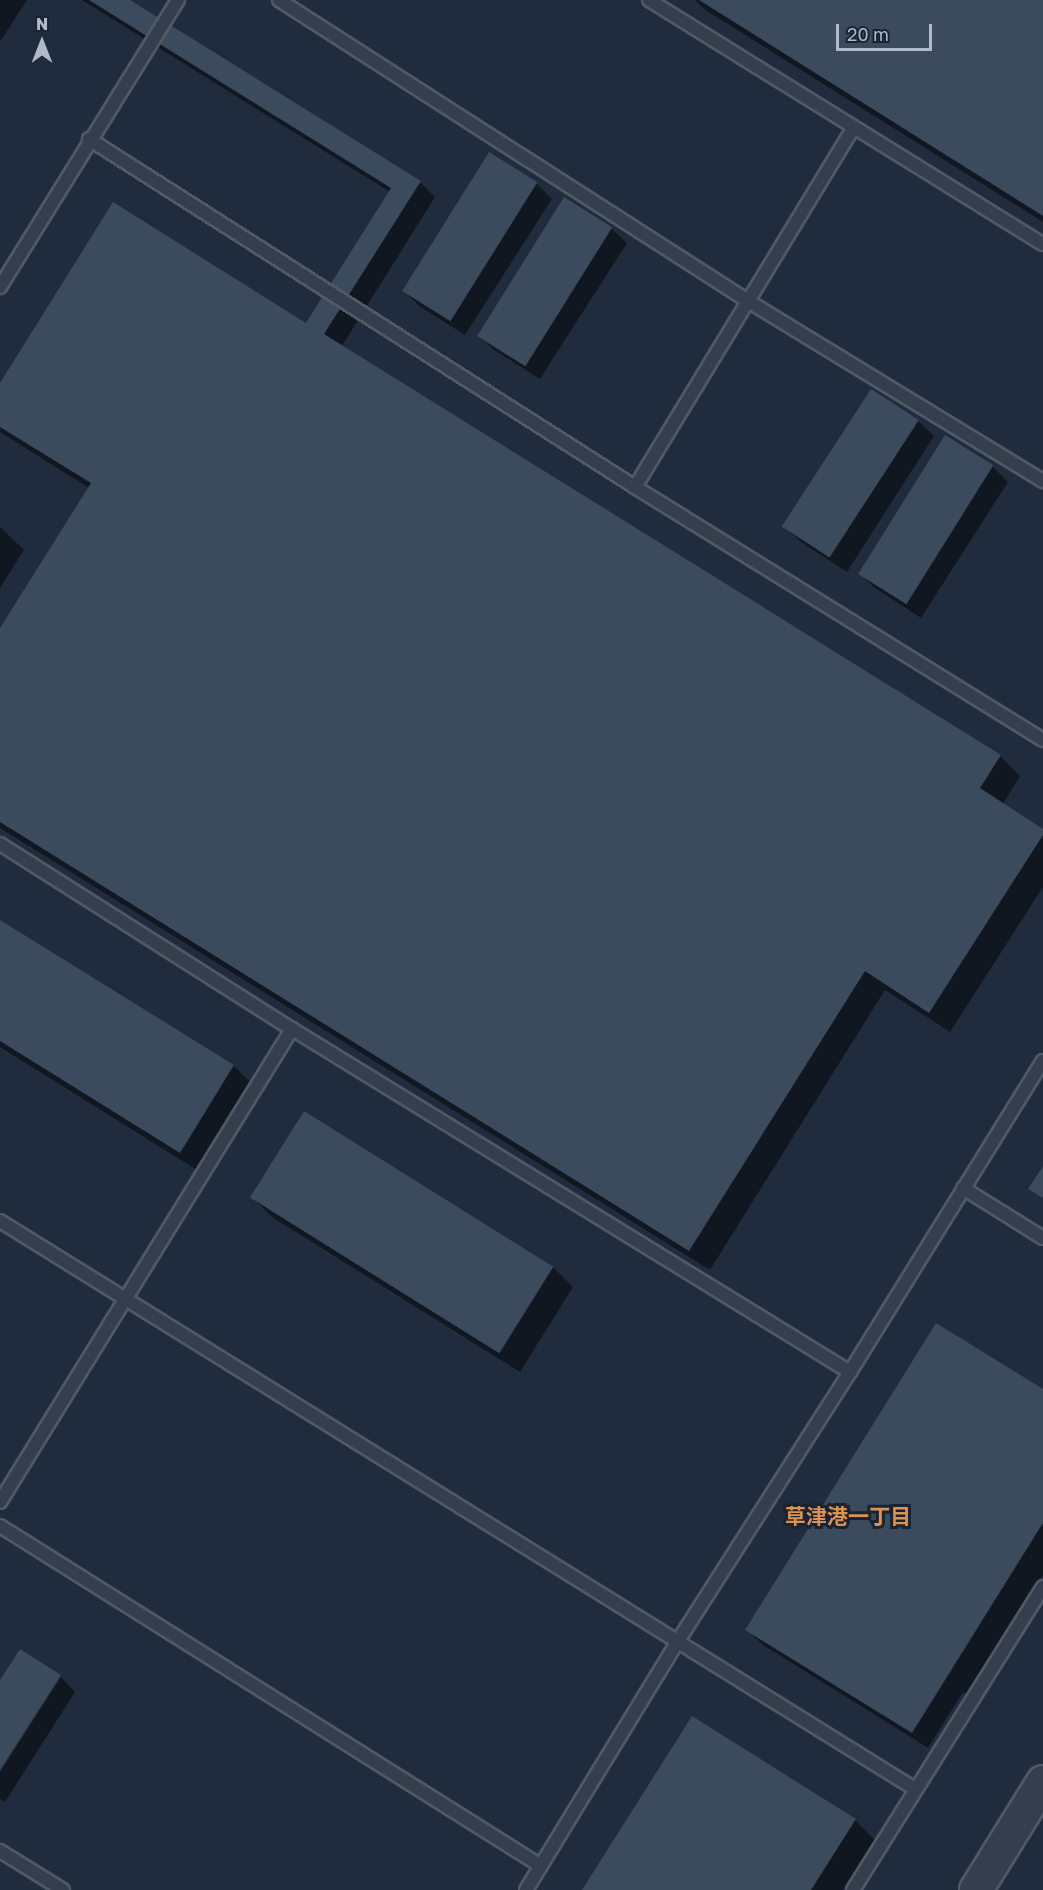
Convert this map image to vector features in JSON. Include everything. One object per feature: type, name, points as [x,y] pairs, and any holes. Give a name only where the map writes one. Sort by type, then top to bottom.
[{"type":"street","points":[[976,1890],[1043,1782]]},
{"type":"lane","points":[[0,287],[89,139],[178,0]]},
{"type":"lane","points":[[279,0],[748,301],[1043,481]]},
{"type":"lane","points":[[649,0],[1043,244]]},
{"type":"lane","points":[[635,487],[853,128]]},
{"type":"lane","points":[[89,139],[635,487],[1043,740]]},
{"type":"lane","points":[[0,844],[292,1029],[850,1372]]},
{"type":"lane","points":[[0,1502],[292,1029]]},
{"type":"lane","points":[[526,1890],[676,1644],[850,1372],[1043,1060]]},
{"type":"lane","points":[[963,1188],[1043,1238]]},
{"type":"lane","points":[[0,1221],[676,1644],[915,1789]]},
{"type":"lane","points":[[0,1526],[542,1866]]},
{"type":"lane","points":[[853,1890],[1043,1587]]},
{"type":"lane","points":[[0,1851],[63,1890]]},
{"type":"building","points":[[89,0],[130,0],[421,181],[324,334],[1001,755],[980,788],[1043,829],[1043,835],[929,1013],[865,971],[689,1251],[0,822],[0,628],[91,483],[0,427],[0,383],[113,202],[306,323],[391,188]]},
{"type":"building","points":[[699,0],[1043,0],[1043,216]]},
{"type":"building","points":[[489,152],[537,182],[450,321],[402,291]]},
{"type":"building","points":[[564,197],[612,227],[525,366],[477,336]]},
{"type":"building","points":[[871,389],[919,420],[829,558],[782,527]]},
{"type":"building","points":[[945,435],[993,465],[906,604],[858,574]]},
{"type":"building","points":[[0,920],[234,1065],[180,1153],[0,1041]]},
{"type":"building","points":[[304,1111],[553,1267],[499,1353],[250,1198]]},
{"type":"building","points":[[1043,1166],[1043,1198],[1028,1189]]},
{"type":"building","points":[[936,1323],[1043,1389],[1043,1523],[912,1733],[745,1630]]},
{"type":"building","points":[[20,1649],[61,1675],[0,1770],[0,1680]]},
{"type":"building","points":[[692,1716],[856,1819],[811,1890],[582,1890]]},
{"type":"district","name":"草津港一丁目","points":[[848,1516]]}]
